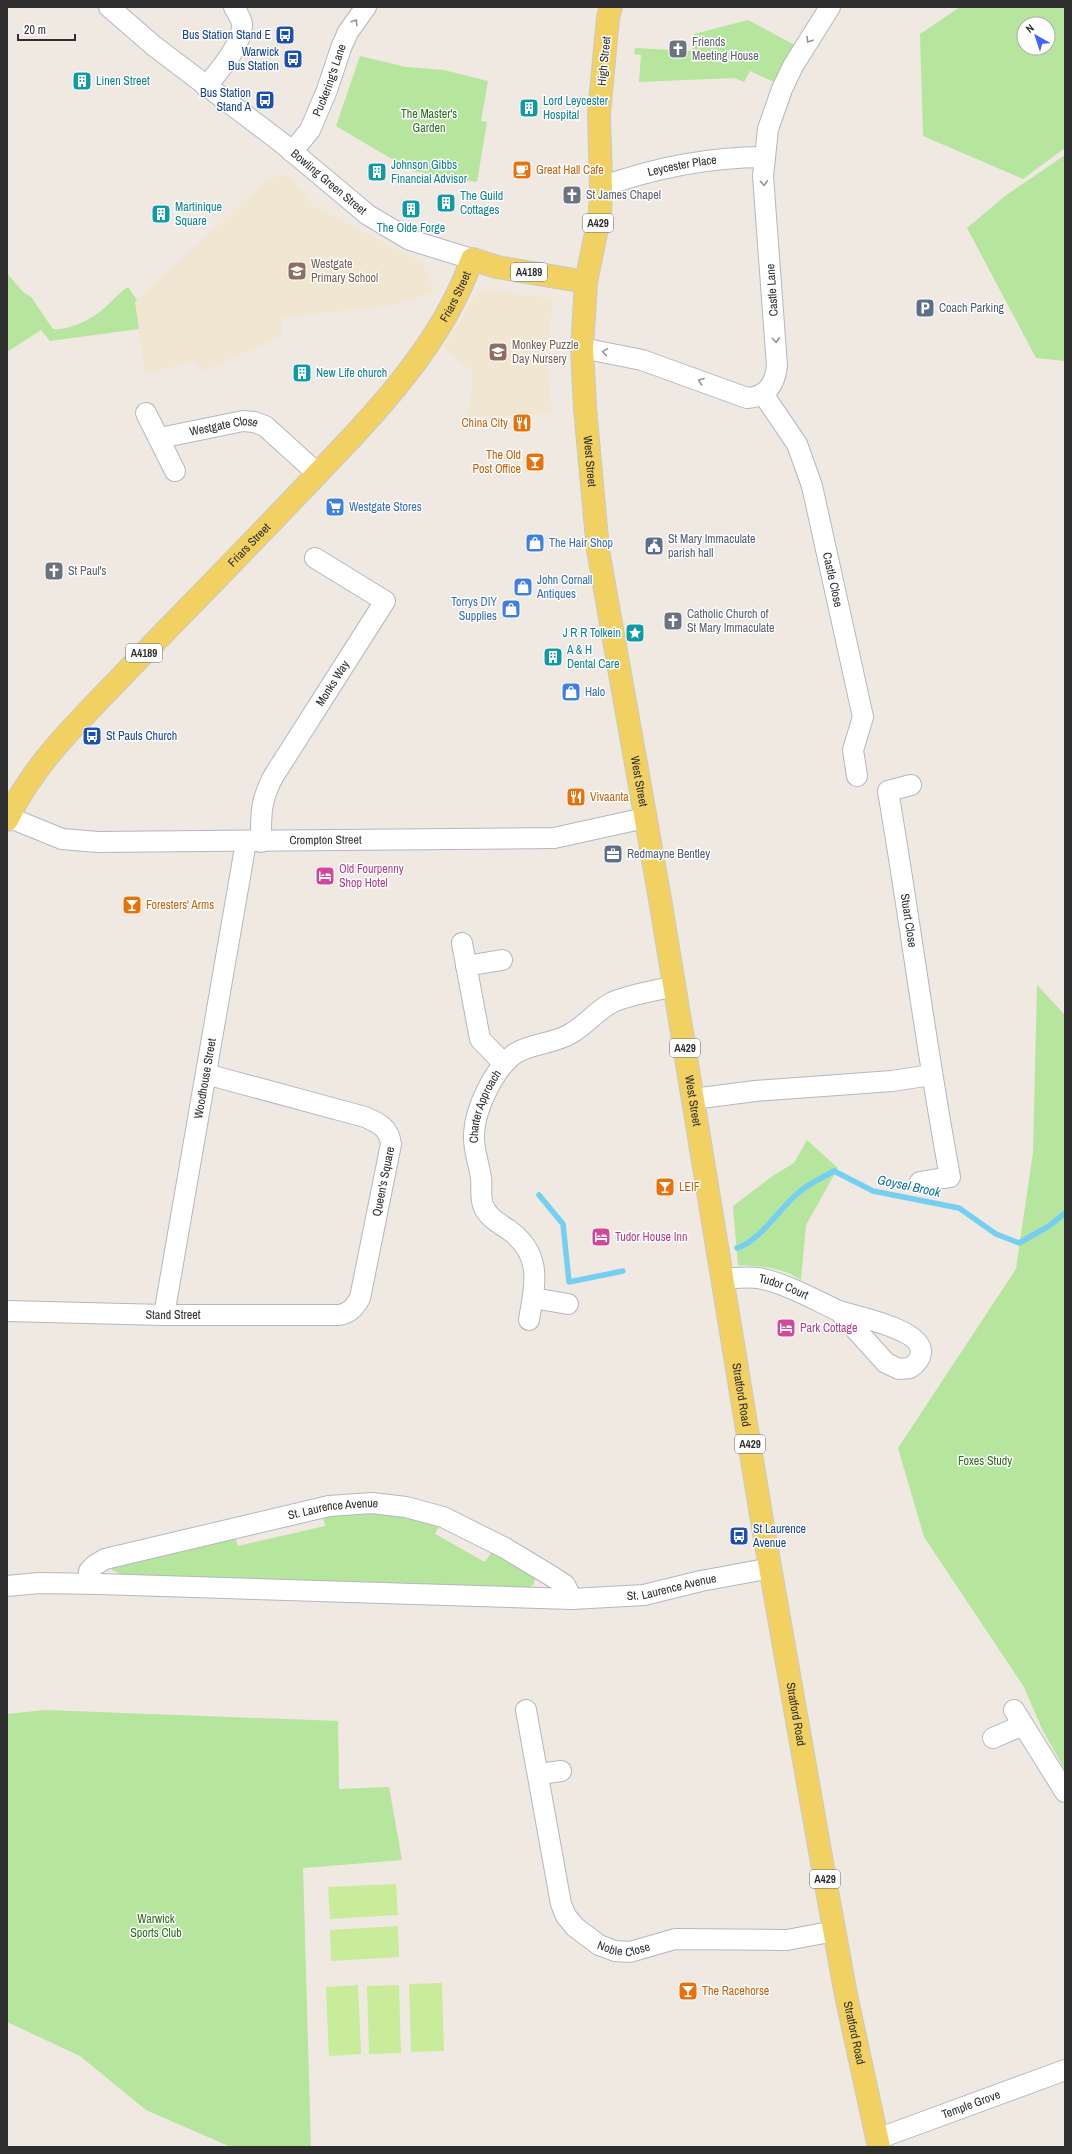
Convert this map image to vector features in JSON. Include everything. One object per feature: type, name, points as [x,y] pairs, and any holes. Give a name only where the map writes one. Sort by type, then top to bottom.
[{"type":"main road","name":"High Street","points":[[586,282],[600,214],[601,187],[599,113],[608,18],[611,7]]},
{"type":"main road","name":"Bowling Green Street","points":[[472,259],[497,267],[586,282]]},
{"type":"main road","name":"Friars Street","points":[[8,819],[36,770],[75,726],[318,474],[405,377],[451,307],[472,259]]},
{"type":"main road","name":"West Street","points":[[586,282],[582,348],[585,408],[598,550],[675,986],[723,1279]]},
{"type":"main road","name":"Stratford Road","points":[[723,1279],[771,1568],[835,1931],[849,2009],[878,2143]]},
{"type":"street","name":"Bowling Green Street","points":[[109,7],[206,87],[292,152],[357,207],[390,229],[410,240],[472,259]]},
{"type":"street","points":[[206,87],[234,49],[240,35],[241,21],[234,7]]},
{"type":"street","name":"Puckering's Lane","points":[[292,152],[310,130],[327,90],[348,32],[366,7]]},
{"type":"street","name":"Castle Lane","points":[[763,394],[773,382],[777,366],[763,176],[768,130],[782,90],[793,66],[830,7]]},
{"type":"street","name":"Leycester Place","points":[[601,187],[635,175],[676,164],[765,157]]},
{"type":"street","points":[[582,348],[619,354],[650,362],[747,398],[763,394]]},
{"type":"street","name":"Castle Close","points":[[763,394],[797,444],[812,486],[864,717],[853,750],[857,776]]},
{"type":"street","points":[[146,413],[160,438],[175,472]]},
{"type":"street","name":"Westgate Close","points":[[160,438],[243,421],[254,422],[266,426],[318,474]]},
{"type":"street","name":"Monks Way","points":[[253,842],[264,795],[273,777],[385,601],[315,558]]},
{"type":"street","name":"Stuart Close","points":[[911,785],[888,791],[903,879],[931,1075],[950,1177],[920,1182]]},
{"type":"street","name":"Crompton Street","points":[[8,819],[62,839],[98,842],[253,842],[554,838],[645,818]]},
{"type":"street","name":"Woodhouse Street","points":[[164,1315],[206,1074],[253,842]]},
{"type":"street","name":"Charter Approach","points":[[462,943],[480,1040],[503,1063]]},
{"type":"street","points":[[466,966],[502,960]]},
{"type":"street","name":"Charter Approach","points":[[529,1320],[533,1298],[535,1269],[530,1254],[522,1241],[496,1222],[483,1207],[474,1134],[476,1117],[492,1080],[503,1063],[518,1052],[568,1036],[614,1001],[675,986]]},
{"type":"street","name":"Queen's Square","points":[[206,1074],[365,1117],[384,1127],[390,1135],[391,1144],[360,1298],[353,1309],[347,1313],[338,1315]]},
{"type":"street","points":[[693,1099],[755,1091],[892,1081],[931,1075]]},
{"type":"street","name":"Tudor Court","points":[[723,1279],[744,1277],[762,1279],[794,1290],[839,1311]]},
{"type":"street","points":[[533,1298],[568,1304]]},
{"type":"street","name":"Stand Street","points":[[7,1312],[164,1315],[338,1315]]},
{"type":"street","name":"St. Laurence Avenue","points":[[88,1583],[89,1571],[94,1565],[105,1559],[330,1506],[372,1503],[406,1507],[443,1517],[505,1548],[553,1577],[565,1585],[572,1599]]},
{"type":"street","name":"St. Laurence Avenue","points":[[7,1586],[39,1583],[88,1583],[572,1599],[644,1595],[701,1581],[771,1568]]},
{"type":"street","name":"Noble Close","points":[[526,1710],[539,1774],[561,1904],[566,1916],[575,1927],[599,1945],[615,1951],[630,1952],[675,1939],[787,1940],[835,1931]]},
{"type":"street","points":[[993,1738],[1019,1717],[1065,1792]]},
{"type":"street","points":[[539,1774],[561,1771]]},
{"type":"street","name":"Temple Grove","points":[[878,2143],[1065,2070]]},
{"type":"shaded area","name":"Westgate Primary School","points":[[278,175],[290,177],[312,205],[423,263],[434,292],[394,305],[281,318],[283,336],[202,371],[195,361],[145,374],[135,302],[261,185]]},
{"type":"shaded area","name":"Monkey Puzzle Day Nursery","points":[[480,289],[553,299],[546,357],[552,414],[468,417],[473,373],[444,347]]},
{"type":"green space","points":[[960,7],[1065,8],[1065,148],[1023,179],[923,136],[920,34]]},
{"type":"green space","points":[[748,20],[795,45],[774,82],[750,71],[744,82],[734,78],[639,82],[641,55],[634,54],[635,48],[692,51],[694,34]]},
{"type":"green space","name":"The Master's Garden","points":[[360,56],[406,67],[444,70],[488,81],[481,121],[487,122],[477,182],[412,171],[336,126]]},
{"type":"green space","points":[[1065,155],[1065,361],[1036,358],[967,228],[1005,196]]},
{"type":"green space","points":[[7,273],[23,292],[31,297],[53,329],[72,327],[79,324],[102,310],[128,287],[137,300],[135,302],[139,329],[50,341],[41,330],[7,352]]},
{"type":"green space","name":"Foxes Study","points":[[1037,985],[1065,1015],[1065,1770],[1042,1729],[1024,1687],[924,1537],[898,1448],[1016,1269],[1033,1152]]},
{"type":"green space","points":[[807,1140],[838,1168],[806,1225],[801,1280],[779,1270],[738,1265],[733,1206],[774,1175],[794,1163]]},
{"type":"green space","points":[[371,1507],[441,1523],[435,1534],[485,1562],[492,1551],[535,1577],[534,1584],[528,1588],[361,1584],[120,1574],[112,1570],[112,1564],[234,1532],[238,1546],[325,1526],[322,1512]]},
{"type":"green space","name":"Warwick Sports Club","points":[[45,1710],[338,1721],[339,1789],[389,1787],[402,1860],[303,1868],[311,2147],[231,2147],[146,2110],[80,2056],[7,2022],[7,1714]]},
{"type":"green space","points":[[396,1884],[398,1915],[330,1919],[328,1887]]},
{"type":"green space","points":[[398,1926],[399,1957],[331,1961],[330,1930]]},
{"type":"green space","points":[[442,1983],[444,2051],[411,2052],[409,1984]]},
{"type":"green space","points":[[358,1985],[361,2054],[329,2056],[326,1987]]},
{"type":"green space","points":[[399,1985],[401,2053],[369,2054],[367,1986]]},
{"type":"waterway","name":"Goysel Brook","points":[[737,1248],[745,1245],[761,1232],[801,1190],[834,1171],[873,1191],[959,1208],[996,1234],[1019,1243],[1049,1226],[1065,1213]]},
{"type":"waterway","points":[[539,1195],[563,1224],[569,1282],[623,1271]]},
{"type":"place","name":"Bus Station Stand E","points":[[285,35]]},
{"type":"place","name":"Friends Meeting House","points":[[678,49]]},
{"type":"place","name":"Warwick Bus Station","points":[[293,59]]},
{"type":"place","name":"Linen Street","points":[[82,81]]},
{"type":"place","name":"Bus Station Stand A","points":[[265,100]]},
{"type":"place","name":"Lord Leycester Hospital","points":[[529,108]]},
{"type":"place","name":"Great Hall Cafe","points":[[522,170]]},
{"type":"place","name":"Johnson Gibbs Financial Advisor","points":[[377,172]]},
{"type":"place","name":"St James Chapel","points":[[572,195]]},
{"type":"place","name":"The Guild Cottages","points":[[446,203]]},
{"type":"place","name":"The Olde Forge","points":[[411,209]]},
{"type":"place","name":"Martinique Square","points":[[161,214]]},
{"type":"place","name":"Westgate Primary School","points":[[297,271]]},
{"type":"place","name":"Coach Parking","points":[[925,308]]},
{"type":"place","name":"Monkey Puzzle Day Nursery","points":[[498,352]]},
{"type":"place","name":"New Life church","points":[[302,373]]},
{"type":"place","name":"China City","points":[[522,423]]},
{"type":"place","name":"The Old Post Office","points":[[535,462]]},
{"type":"place","name":"Westgate Stores","points":[[335,507]]},
{"type":"place","name":"The Hair Shop","points":[[535,543]]},
{"type":"place","name":"St Mary Immaculate parish hall","points":[[654,546]]},
{"type":"place","name":"St Paul's","points":[[54,571]]},
{"type":"place","name":"John Cornall Antiques","points":[[523,587]]},
{"type":"place","name":"Torrys DIY Supplies","points":[[511,609]]},
{"type":"place","name":"Catholic Church of St Mary Immaculate","points":[[673,621]]},
{"type":"place","name":"J R R Tolkein","points":[[635,633]]},
{"type":"place","name":"A & H Dental Care","points":[[553,657]]},
{"type":"place","name":"Halo","points":[[571,692]]},
{"type":"place","name":"St Pauls Church","points":[[92,736]]},
{"type":"place","name":"Vivaanta","points":[[576,797]]},
{"type":"place","name":"Redmayne Bentley","points":[[613,854]]},
{"type":"place","name":"Old Fourpenny Shop Hotel","points":[[325,876]]},
{"type":"place","name":"Foresters' Arms","points":[[132,905]]},
{"type":"place","name":"LEIF","points":[[665,1187]]},
{"type":"place","name":"Tudor House Inn","points":[[601,1237]]},
{"type":"place","name":"Park Cottage","points":[[786,1328]]},
{"type":"place","name":"St Laurence Avenue","points":[[739,1536]]},
{"type":"place","name":"The Racehorse","points":[[688,1991]]}]
